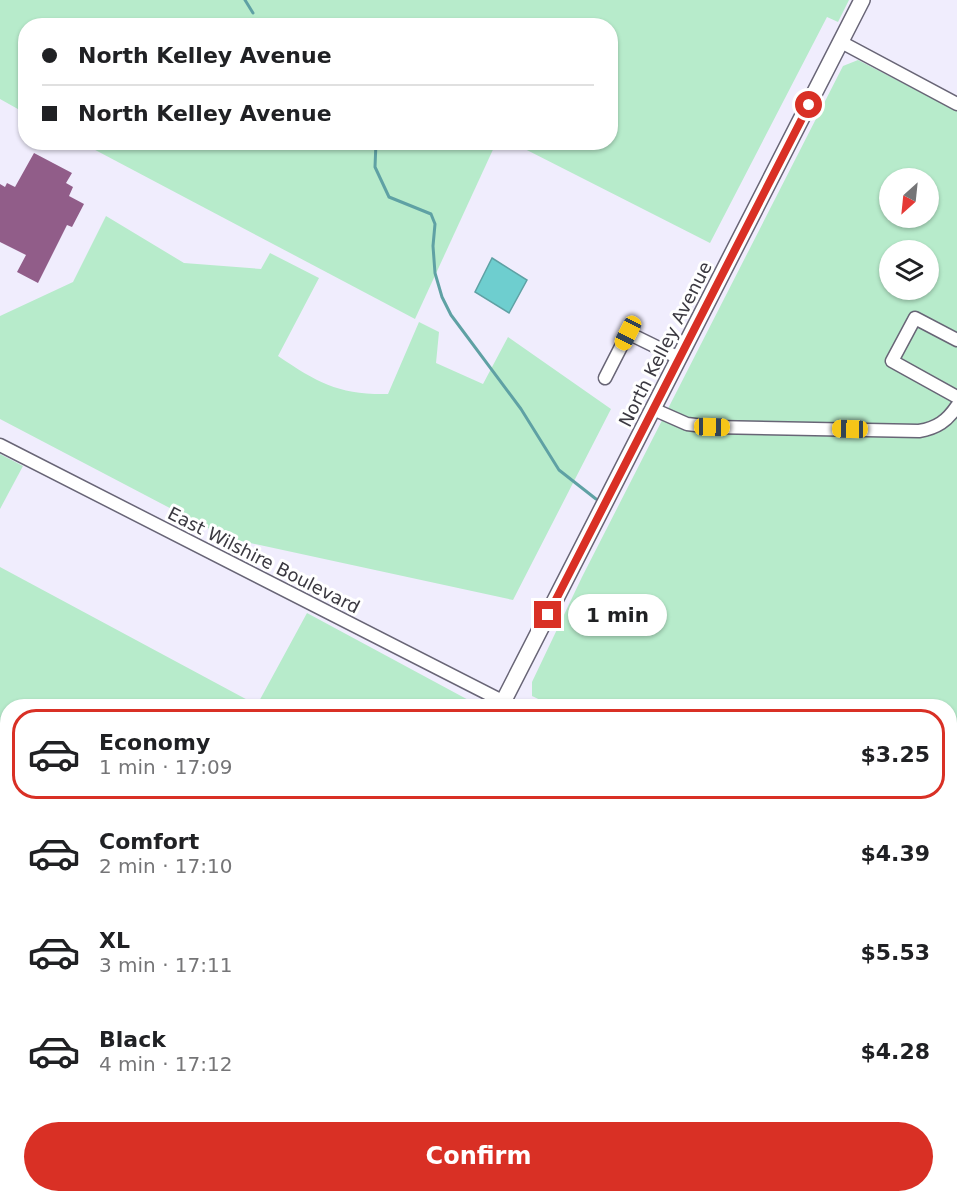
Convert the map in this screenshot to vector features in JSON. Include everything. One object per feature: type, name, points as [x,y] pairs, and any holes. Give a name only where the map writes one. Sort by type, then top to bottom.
[{"type":"main road","name":"North Kelley Avenue","points":[[509,699],[653,409],[862,0]]},
{"type":"street","points":[[841,42],[957,104]]},
{"type":"street","points":[[957,340],[915,318],[892,360],[957,397]]},
{"type":"street","points":[[605,378],[628,333],[679,358]]},
{"type":"street","points":[[653,409],[687,424],[712,427],[919,431],[939,425],[957,406]]},
{"type":"street","name":"East Wilshire Boulevard","points":[[0,445],[494,699]]},
{"type":"shaded area","points":[[0,0],[849,0],[838,22],[827,17],[710,243],[527,150],[618,150],[618,18],[18,18],[18,109],[0,99]]},
{"type":"shaded area","points":[[858,60],[957,111],[957,699],[538,699],[532,696],[532,682],[582,577],[843,66]]},
{"type":"shaded area","points":[[95,150],[493,150],[415,319]]},
{"type":"shaded area","points":[[106,216],[184,263],[261,269],[270,253],[319,278],[278,356],[330,386],[356,392],[388,394],[419,322],[439,332],[436,363],[483,384],[508,337],[611,409],[513,600],[227,538],[0,419],[0,316],[73,282]]},
{"type":"shaded area","points":[[492,258],[527,280],[509,313],[475,292]]},
{"type":"shaded area","points":[[0,454],[23,466],[0,509]]},
{"type":"shaded area","points":[[0,567],[246,699],[0,699]]},
{"type":"shaded area","points":[[307,613],[467,699],[260,699]]},
{"type":"building","points":[[34,153],[72,173],[66,183],[73,187],[69,196],[84,204],[72,227],[67,225],[38,283],[17,272],[26,255],[0,242],[0,184],[5,187],[7,183],[15,187]]},
{"type":"waterway","points":[[245,0],[253,13]]},
{"type":"waterway","points":[[376,150],[375,167],[389,197],[431,214],[435,224],[433,246],[435,273],[442,297],[451,315],[521,409],[559,470],[596,499]]},
{"type":"route","points":[[548,615],[809,105]]}]
